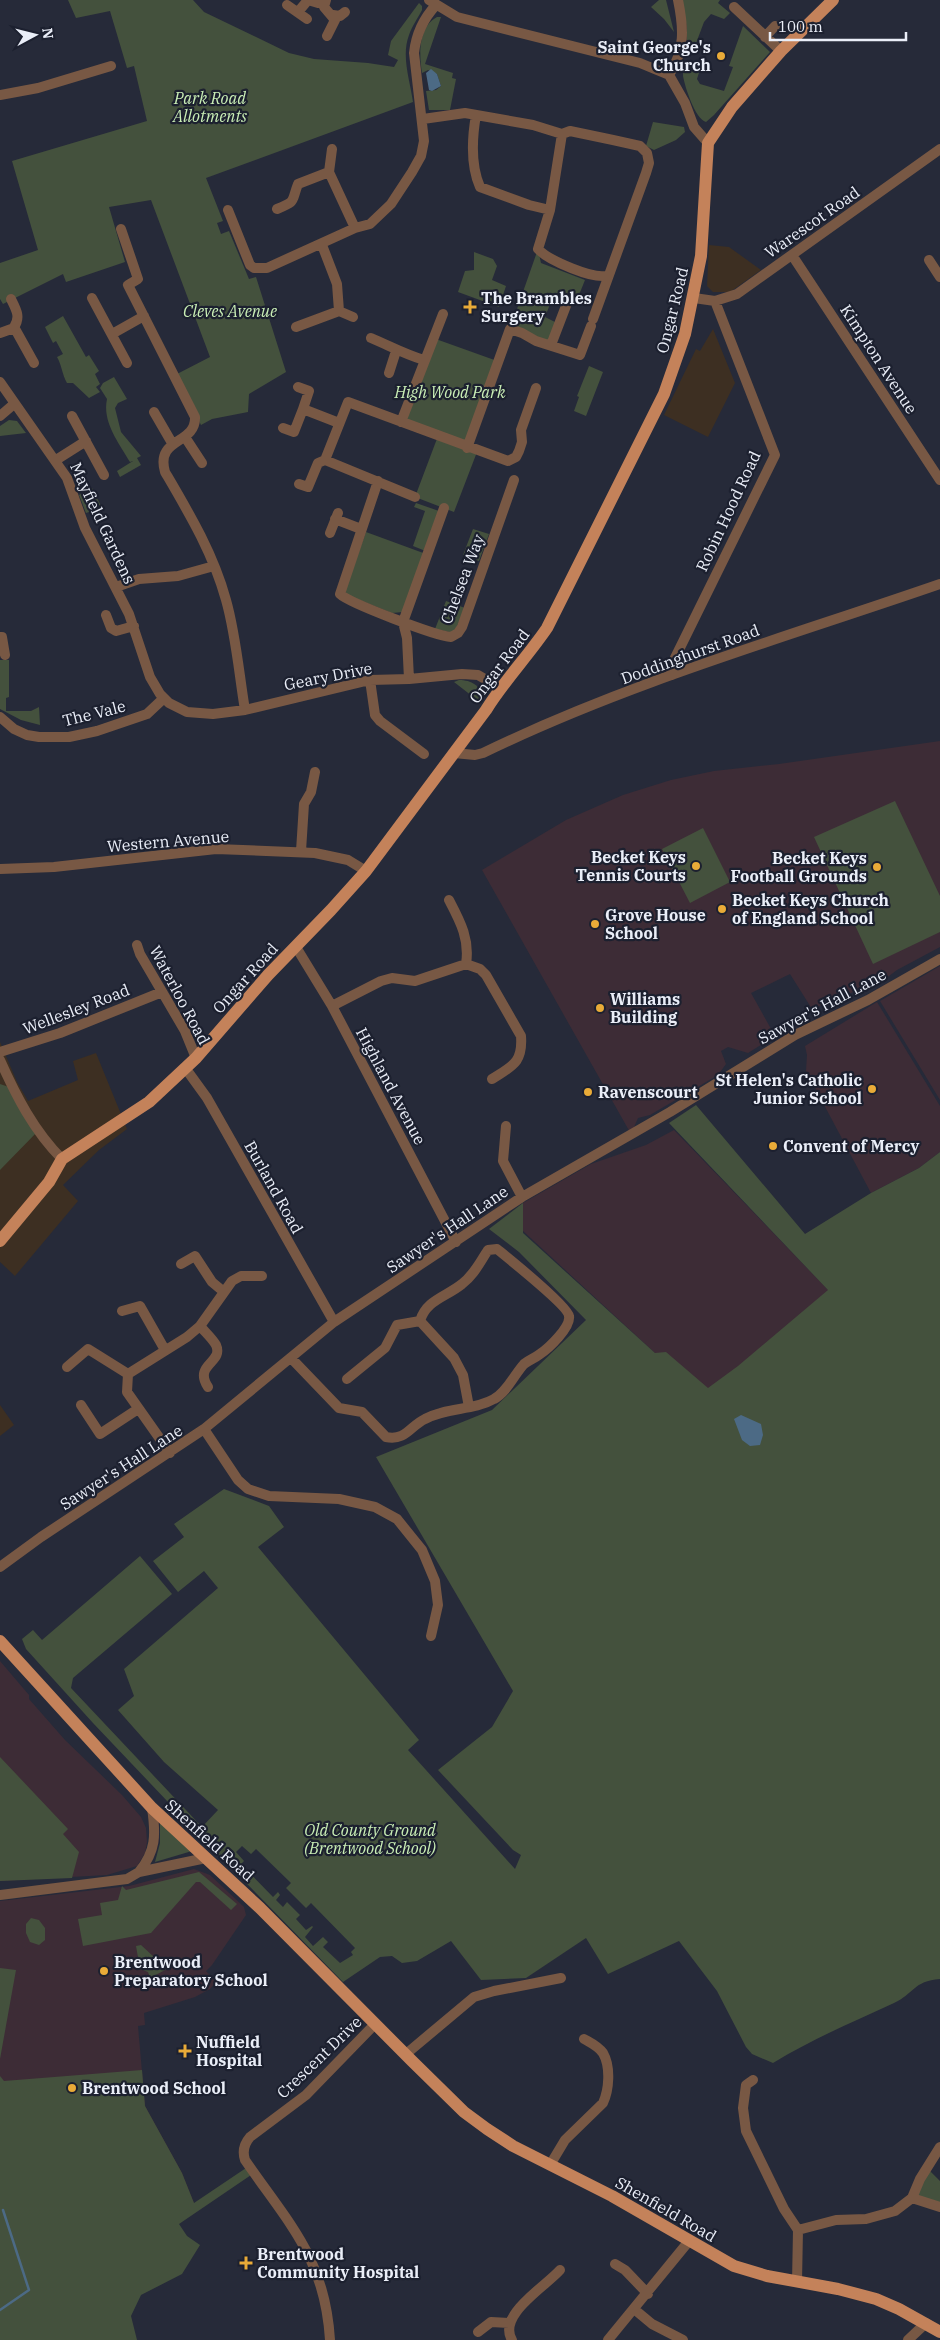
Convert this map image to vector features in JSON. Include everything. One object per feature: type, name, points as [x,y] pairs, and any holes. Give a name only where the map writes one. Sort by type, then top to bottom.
[{"type":"main road","points":[[708,143],[732,107],[781,51],[833,0]]},
{"type":"main road","name":"Ongar Road","points":[[0,1240],[49,1182],[62,1159],[149,1102],[186,1070],[256,988],[366,871],[486,710],[500,688],[526,658],[547,628],[664,394],[686,334],[702,253],[708,143]]},
{"type":"main road","name":"Shenfield Road","points":[[0,1641],[152,1808],[260,1908],[464,2112],[513,2146],[612,2196],[734,2266],[876,2299],[926,2323],[940,2332]]},
{"type":"street","points":[[298,12],[305,2],[310,0],[318,3],[326,0],[324,7],[333,16],[335,23],[327,36]]},
{"type":"street","points":[[669,75],[677,63],[681,49],[683,32],[678,0]]},
{"type":"street","points":[[228,210],[250,265],[254,268],[267,268],[376,220],[391,204],[421,156],[424,142],[423,119],[414,64],[416,42],[433,3],[457,17],[640,63],[669,75],[685,103],[693,126],[708,143]]},
{"type":"street","points":[[288,5],[307,19]]},
{"type":"street","points":[[734,7],[781,51]]},
{"type":"street","points":[[333,16],[340,16],[345,12]]},
{"type":"street","points":[[765,37],[775,26]]},
{"type":"street","points":[[0,95],[38,88],[112,66]]},
{"type":"street","points":[[423,119],[465,113],[533,125],[562,134],[570,131],[640,146],[647,153],[649,163],[580,355],[536,341],[510,329],[467,448]]},
{"type":"street","points":[[476,114],[473,154],[480,187],[529,205],[550,210]]},
{"type":"street","points":[[562,134],[550,210],[538,249],[544,256],[585,272],[603,277],[609,275]]},
{"type":"street","points":[[332,149],[329,172],[355,228]]},
{"type":"street","name":"Warescot Road","points":[[694,298],[715,301],[737,294],[940,149]]},
{"type":"street","points":[[277,209],[291,204],[298,184],[329,172]]},
{"type":"street","points":[[121,229],[138,279],[128,285],[194,417],[193,426],[185,437],[172,443],[163,457],[162,464],[200,531],[214,566],[230,614],[245,710]]},
{"type":"street","points":[[322,245],[337,284],[339,311]]},
{"type":"street","name":"Kimpton Avenue","points":[[792,255],[940,480]]},
{"type":"street","points":[[929,260],[940,277]]},
{"type":"street","points":[[92,298],[127,363]]},
{"type":"street","points":[[550,345],[569,298]]},
{"type":"street","points":[[11,299],[18,314],[14,328],[34,363]]},
{"type":"street","name":"Robin Hood Road","points":[[672,674],[670,668],[688,629],[775,455],[715,301]]},
{"type":"street","points":[[296,326],[339,311],[353,317]]},
{"type":"street","points":[[401,422],[443,314]]},
{"type":"street","points":[[112,334],[144,316]]},
{"type":"street","points":[[0,333],[14,328]]},
{"type":"street","points":[[371,338],[392,347],[396,351],[424,360]]},
{"type":"street","points":[[389,374],[396,351]]},
{"type":"street","name":"Mayfield Gardens","points":[[0,382],[67,478],[92,543],[116,587],[134,626],[150,677],[164,698]]},
{"type":"street","points":[[283,428],[294,432],[303,409],[309,391],[298,387]]},
{"type":"street","points":[[325,460],[348,402],[467,448],[508,461],[516,457],[522,442],[522,430],[536,388]]},
{"type":"street","points":[[0,416],[14,404]]},
{"type":"street","points":[[303,409],[339,423]]},
{"type":"street","points":[[154,412],[172,443]]},
{"type":"street","name":"Mayfield Gardens","points":[[72,416],[104,475]]},
{"type":"street","points":[[185,437],[202,463]]},
{"type":"street","name":"Mayfield Gardens","points":[[56,460],[86,442]]},
{"type":"street","points":[[299,484],[308,487],[318,463],[325,460],[415,497]]},
{"type":"street","name":"Chelsea Way","points":[[403,622],[446,636],[455,636],[460,631],[514,480]]},
{"type":"street","points":[[378,481],[340,594],[349,601],[403,622]]},
{"type":"street","points":[[164,491],[174,486]]},
{"type":"street","points":[[409,680],[407,638],[403,622],[444,508]]},
{"type":"street","points":[[330,533],[337,516],[361,529]]},
{"type":"street","points":[[116,587],[139,579],[178,576],[214,566]]},
{"type":"street","name":"Doddinghurst Road","points":[[454,753],[474,755],[483,753],[672,674],[940,584]]},
{"type":"street","points":[[106,615],[112,628],[116,631],[134,626]]},
{"type":"street","points":[[0,637],[2,637],[5,655]]},
{"type":"street","name":"Geary Drive","points":[[164,698],[178,709],[198,714],[245,710],[370,680],[409,680],[472,674],[488,679],[500,688]]},
{"type":"street","points":[[370,680],[376,715],[380,721],[424,754]]},
{"type":"street","name":"The Vale","points":[[0,717],[14,729],[27,735],[69,737],[97,731],[147,714],[164,698]]},
{"type":"street","points":[[301,851],[304,804],[311,792],[315,772]]},
{"type":"street","name":"Western Avenue","points":[[0,869],[54,867],[204,850],[301,851],[341,858],[366,871]]},
{"type":"street","points":[[450,900],[462,924],[467,942],[466,964]]},
{"type":"street","name":"Waterloo Road","points":[[137,946],[185,1031],[196,1058]]},
{"type":"street","name":"Highland Avenue","points":[[296,947],[332,1006],[456,1242]]},
{"type":"street","name":"Sawyer's Hall Lane","points":[[0,1567],[204,1429],[334,1322],[522,1197],[670,1112],[794,1035],[868,1000],[940,959]]},
{"type":"street","points":[[332,1006],[381,981],[392,978],[415,981],[466,964],[480,969],[486,975],[521,1036],[522,1047],[518,1060],[492,1079]]},
{"type":"street","name":"Wellesley Road","points":[[0,1052],[60,1033],[162,992]]},
{"type":"street","points":[[0,1060],[12,1088],[27,1115],[49,1146],[62,1159]]},
{"type":"street","name":"Burland Road","points":[[186,1070],[207,1098],[334,1322]]},
{"type":"street","points":[[506,1126],[503,1161],[522,1197]]},
{"type":"street","points":[[291,1358],[339,1408],[362,1412],[386,1437],[402,1437],[424,1419],[439,1413],[470,1407],[496,1398],[526,1363],[541,1354],[561,1335],[570,1318],[558,1301],[497,1249],[488,1250],[475,1272],[463,1284],[431,1302],[423,1311],[420,1321]]},
{"type":"street","points":[[181,1264],[195,1256],[212,1282],[224,1292]]},
{"type":"street","points":[[128,1374],[200,1326],[232,1281],[241,1276],[262,1276]]},
{"type":"street","points":[[122,1311],[140,1306],[165,1350]]},
{"type":"street","points":[[347,1379],[385,1348],[397,1325],[420,1321]]},
{"type":"street","points":[[420,1321],[454,1358],[463,1375],[470,1407]]},
{"type":"street","points":[[200,1326],[216,1345],[217,1351],[215,1358],[205,1368],[203,1375],[208,1387]]},
{"type":"street","points":[[67,1367],[88,1349],[128,1374]]},
{"type":"street","points":[[128,1374],[127,1392],[170,1453]]},
{"type":"street","points":[[81,1405],[100,1434],[138,1409]]},
{"type":"street","points":[[204,1429],[238,1480],[248,1489],[269,1496],[339,1499],[375,1508],[397,1519],[422,1550],[435,1581],[438,1605],[431,1636]]},
{"type":"street","points":[[139,1872],[149,1860],[154,1844],[152,1808]]},
{"type":"street","points":[[0,1895],[127,1879],[139,1872],[206,1858]]},
{"type":"street","points":[[406,2054],[474,1997],[494,1991],[561,1978]]},
{"type":"street","name":"Crescent Drive","points":[[330,2340],[327,2304],[310,2256],[243,2153],[245,2143],[250,2137],[306,2095],[374,2024]]},
{"type":"street","points":[[550,2165],[565,2140],[603,2103],[606,2097],[608,2077],[606,2060],[597,2047],[584,2038]]},
{"type":"street","points":[[753,2080],[746,2085],[743,2108],[746,2132],[784,2209],[798,2230],[797,2282]]},
{"type":"street","points":[[798,2230],[836,2220],[866,2219],[896,2212],[912,2198],[920,2179],[940,2147]]},
{"type":"street","points":[[912,2198],[940,2207]]},
{"type":"street","points":[[608,2340],[690,2242]]},
{"type":"street","points":[[615,2264],[625,2270],[648,2294]]},
{"type":"street","points":[[512,2340],[509,2334],[509,2323],[516,2311],[560,2270]]},
{"type":"street","points":[[634,2309],[652,2324],[683,2340]]},
{"type":"street","points":[[478,2332],[491,2322],[509,2323]]},
{"type":"street","points":[[908,2340],[926,2323]]},
{"type":"shaded area","points":[[709,245],[729,247],[761,270],[730,292],[713,292],[707,286]]},
{"type":"shaded area","points":[[713,329],[735,383],[708,437],[664,415],[696,349],[700,351]]},
{"type":"shaded area","name":"Becket Keys Church of England School","points":[[940,741],[940,947],[897,970],[885,979],[812,1009],[790,974],[751,993],[775,1036],[748,1053],[728,1047],[721,1051],[726,1064],[718,1075],[650,1115],[638,1118],[631,1134],[482,870],[566,820],[623,795],[671,780],[714,771],[779,764]]},
{"type":"shaded area","points":[[940,966],[940,1100],[880,1001]]},
{"type":"shaded area","name":"St Helen's Catholic Junior School","points":[[877,1002],[940,1106],[940,1152],[919,1168],[871,1193],[806,1071],[807,1055],[805,1046]]},
{"type":"shaded area","points":[[0,1042],[17,1082],[28,1101],[78,1080],[73,1061],[96,1053],[127,1129],[99,1150],[63,1185],[78,1201],[15,1276],[0,1262]]},
{"type":"shaded area","points":[[674,1130],[836,1298],[711,1405],[522,1230],[523,1203],[591,1164],[646,1145]]},
{"type":"shaded area","points":[[0,1405],[14,1425],[0,1436]]},
{"type":"shaded area","points":[[0,1661],[29,1695],[29,1699],[65,1740],[122,1795],[141,1817],[146,1828],[147,1842],[145,1853],[137,1866],[107,1875],[0,1881]]},
{"type":"shaded area","name":"Brentwood School","points":[[194,1869],[210,1875],[244,1907],[246,1915],[206,1971],[216,1982],[210,1989],[195,1997],[144,2013],[145,2025],[138,2026],[145,2106],[182,2173],[194,2203],[0,2193],[0,1901],[129,1886]]},
{"type":"green space","name":"Park Road Allotments","points":[[68,0],[193,0],[204,12],[289,53],[314,59],[394,67],[398,60],[388,55],[391,41],[419,3],[422,6],[422,10],[409,35],[406,51],[413,102],[206,178],[223,221],[217,223],[221,234],[229,231],[249,279],[256,277],[286,372],[249,394],[248,412],[212,419],[201,425],[177,374],[210,357],[151,200],[109,207],[125,262],[66,282],[63,274],[3,304],[0,299],[0,263],[38,250],[12,161],[147,121],[134,66],[127,68],[110,11],[76,18]]},
{"type":"green space","points":[[659,0],[666,0],[674,32],[651,7]]},
{"type":"green space","points":[[682,0],[720,0],[718,3],[730,13],[724,19],[711,14],[704,22],[695,46],[687,50],[687,28]]},
{"type":"green space","points":[[437,17],[441,17],[425,64],[453,73],[452,78],[456,79],[450,110],[429,110],[426,91],[436,90],[441,86],[437,74],[428,70],[422,73],[420,50],[423,34],[426,27]]},
{"type":"green space","points":[[743,26],[770,52],[706,122],[702,120],[694,109],[686,87],[683,72],[687,60],[702,63],[697,79],[700,84],[724,91],[733,67],[729,66]]},
{"type":"green space","points":[[653,122],[684,127],[685,132],[676,140],[654,150],[646,146]]},
{"type":"green space","points":[[538,249],[541,263],[585,280],[579,295],[569,298],[557,293],[554,294],[545,317],[555,322],[551,345],[510,329]]},
{"type":"green space","points":[[474,252],[493,259],[497,266],[492,280],[506,286],[499,307],[458,292],[465,271],[474,270]]},
{"type":"green space","points":[[63,316],[86,357],[89,355],[99,371],[95,374],[100,384],[96,387],[100,392],[89,398],[73,383],[67,383],[57,357],[63,354],[56,341],[53,343],[45,327]]},
{"type":"green space","name":"High Wood Park","points":[[433,338],[500,362],[468,448],[477,452],[454,512],[415,497],[438,436],[401,422]]},
{"type":"green space","points":[[589,366],[603,372],[586,416],[574,411],[579,397],[577,396]]},
{"type":"green space","points":[[114,377],[127,399],[118,403],[115,408],[121,432],[141,456],[137,458],[141,465],[120,477],[117,471],[133,461],[130,462],[112,432],[107,416],[107,399],[100,388],[103,383]]},
{"type":"green space","points":[[9,420],[17,421],[26,433],[0,436],[0,426]]},
{"type":"green space","points":[[92,488],[102,508],[86,513],[79,495]]},
{"type":"green space","points":[[416,503],[439,511],[428,552],[413,546],[425,511],[414,507]]},
{"type":"green space","points":[[473,529],[489,534],[479,561],[463,555]]},
{"type":"green space","points":[[366,532],[426,554],[403,612],[392,613],[347,595],[345,590]]},
{"type":"green space","points":[[446,601],[465,608],[454,633],[435,629]]},
{"type":"green space","points":[[0,660],[9,660],[9,697],[6,698],[6,711],[31,711],[39,707],[40,725],[21,720],[0,709]]},
{"type":"green space","points":[[459,680],[469,681],[477,686],[481,693],[481,703],[454,682]]},
{"type":"green space","name":"Becket Keys Football Grounds","points":[[895,801],[940,896],[940,932],[873,964],[814,837]]},
{"type":"green space","name":"Becket Keys Tennis Courts","points":[[703,828],[730,882],[690,903],[662,849]]},
{"type":"green space","points":[[0,1084],[12,1088],[38,1131],[0,1170]]},
{"type":"green space","name":"Old County Ground (Brentwood School)","points":[[696,1105],[805,1234],[871,1193],[919,1168],[940,1152],[940,1979],[924,1982],[894,2003],[818,2038],[773,2063],[752,2054],[746,2047],[717,1991],[679,1941],[608,1974],[586,1938],[526,1978],[481,1980],[451,1941],[417,1961],[402,1963],[392,1956],[380,1957],[343,1982],[93,1723],[26,1649],[22,1639],[33,1630],[42,1640],[140,1556],[172,1594],[73,1678],[71,1688],[202,1827],[218,1810],[164,1762],[118,1710],[134,1696],[124,1669],[218,1588],[204,1571],[178,1592],[153,1561],[184,1537],[174,1524],[224,1489],[269,1506],[284,1527],[258,1547],[419,1740],[408,1750],[515,1869],[521,1855],[513,1850],[438,1770],[492,1727],[513,1691],[376,1457],[492,1410],[586,1320],[519,1252],[489,1229],[523,1203],[523,1233],[655,1353],[666,1352],[708,1388],[738,1366],[828,1290],[669,1123]],"holes":[[[242,1846],[251,1854],[256,1849],[291,1883],[286,1888],[306,1908],[311,1903],[355,1948],[351,1952],[353,1955],[340,1963],[323,1947],[328,1942],[323,1937],[313,1946],[305,1937],[313,1927],[306,1930],[296,1919],[300,1915],[287,1902],[283,1907],[276,1900],[280,1895],[278,1892],[273,1897],[241,1864],[244,1861],[236,1852]]]},
{"type":"green space","points":[[0,1757],[68,1829],[63,1834],[79,1852],[72,1878],[0,1881]]},
{"type":"green space","points":[[160,1823],[192,1851],[155,1862],[160,1843]]},
{"type":"green space","points":[[199,1872],[237,1904],[231,1910],[200,1882],[196,1882],[151,1933],[83,1946],[78,1919],[102,1915],[100,1903],[118,1900],[122,1886],[126,1890]]},
{"type":"green space","points":[[31,1918],[39,1920],[45,1928],[45,1940],[39,1945],[30,1942],[26,1933],[26,1924]]},
{"type":"green space","points":[[141,1945],[167,1969],[150,1978],[148,1972],[140,1969],[136,1946]]},
{"type":"green space","points":[[0,1968],[16,1970],[0,2059]]},
{"type":"green space","points":[[142,2070],[145,2106],[182,2173],[194,2203],[249,2166],[254,2173],[179,2224],[187,2236],[200,2245],[182,2274],[141,2295],[131,2316],[137,2340],[0,2340],[0,2076],[4,2081]]},
{"type":"green space","points":[[927,2168],[940,2181],[940,2207],[912,2198]]},
{"type":"water","points":[[431,69],[437,74],[441,86],[432,91],[429,90],[426,73]]},
{"type":"water","points":[[741,1415],[761,1424],[763,1435],[760,1445],[750,1446],[742,1440],[734,1419]]},
{"type":"waterway","points":[[0,2310],[29,2290],[3,2210]]},
{"type":"place","name":"Saint George's Church","points":[[721,56]]},
{"type":"place","name":"The Brambles Surgery","points":[[470,307]]},
{"type":"place","name":"Becket Keys Tennis Courts","points":[[696,866]]},
{"type":"place","name":"Becket Keys Football Grounds","points":[[877,867]]},
{"type":"place","name":"Becket Keys Church of England School","points":[[722,909]]},
{"type":"place","name":"Grove House School","points":[[595,924]]},
{"type":"place","name":"Williams Building","points":[[600,1008]]},
{"type":"place","name":"St Helen's Catholic Junior School","points":[[872,1089]]},
{"type":"place","name":"Ravenscourt","points":[[588,1092]]},
{"type":"place","name":"Convent of Mercy","points":[[773,1146]]},
{"type":"place","name":"Brentwood Preparatory School","points":[[104,1971]]},
{"type":"place","name":"Nuffield Hospital","points":[[185,2051]]},
{"type":"place","name":"Brentwood School","points":[[72,2088]]},
{"type":"place","name":"Brentwood Community Hospital","points":[[246,2263]]},
{"type":"park label","name":"Cleves Avenue","points":[[230,311]]}]
